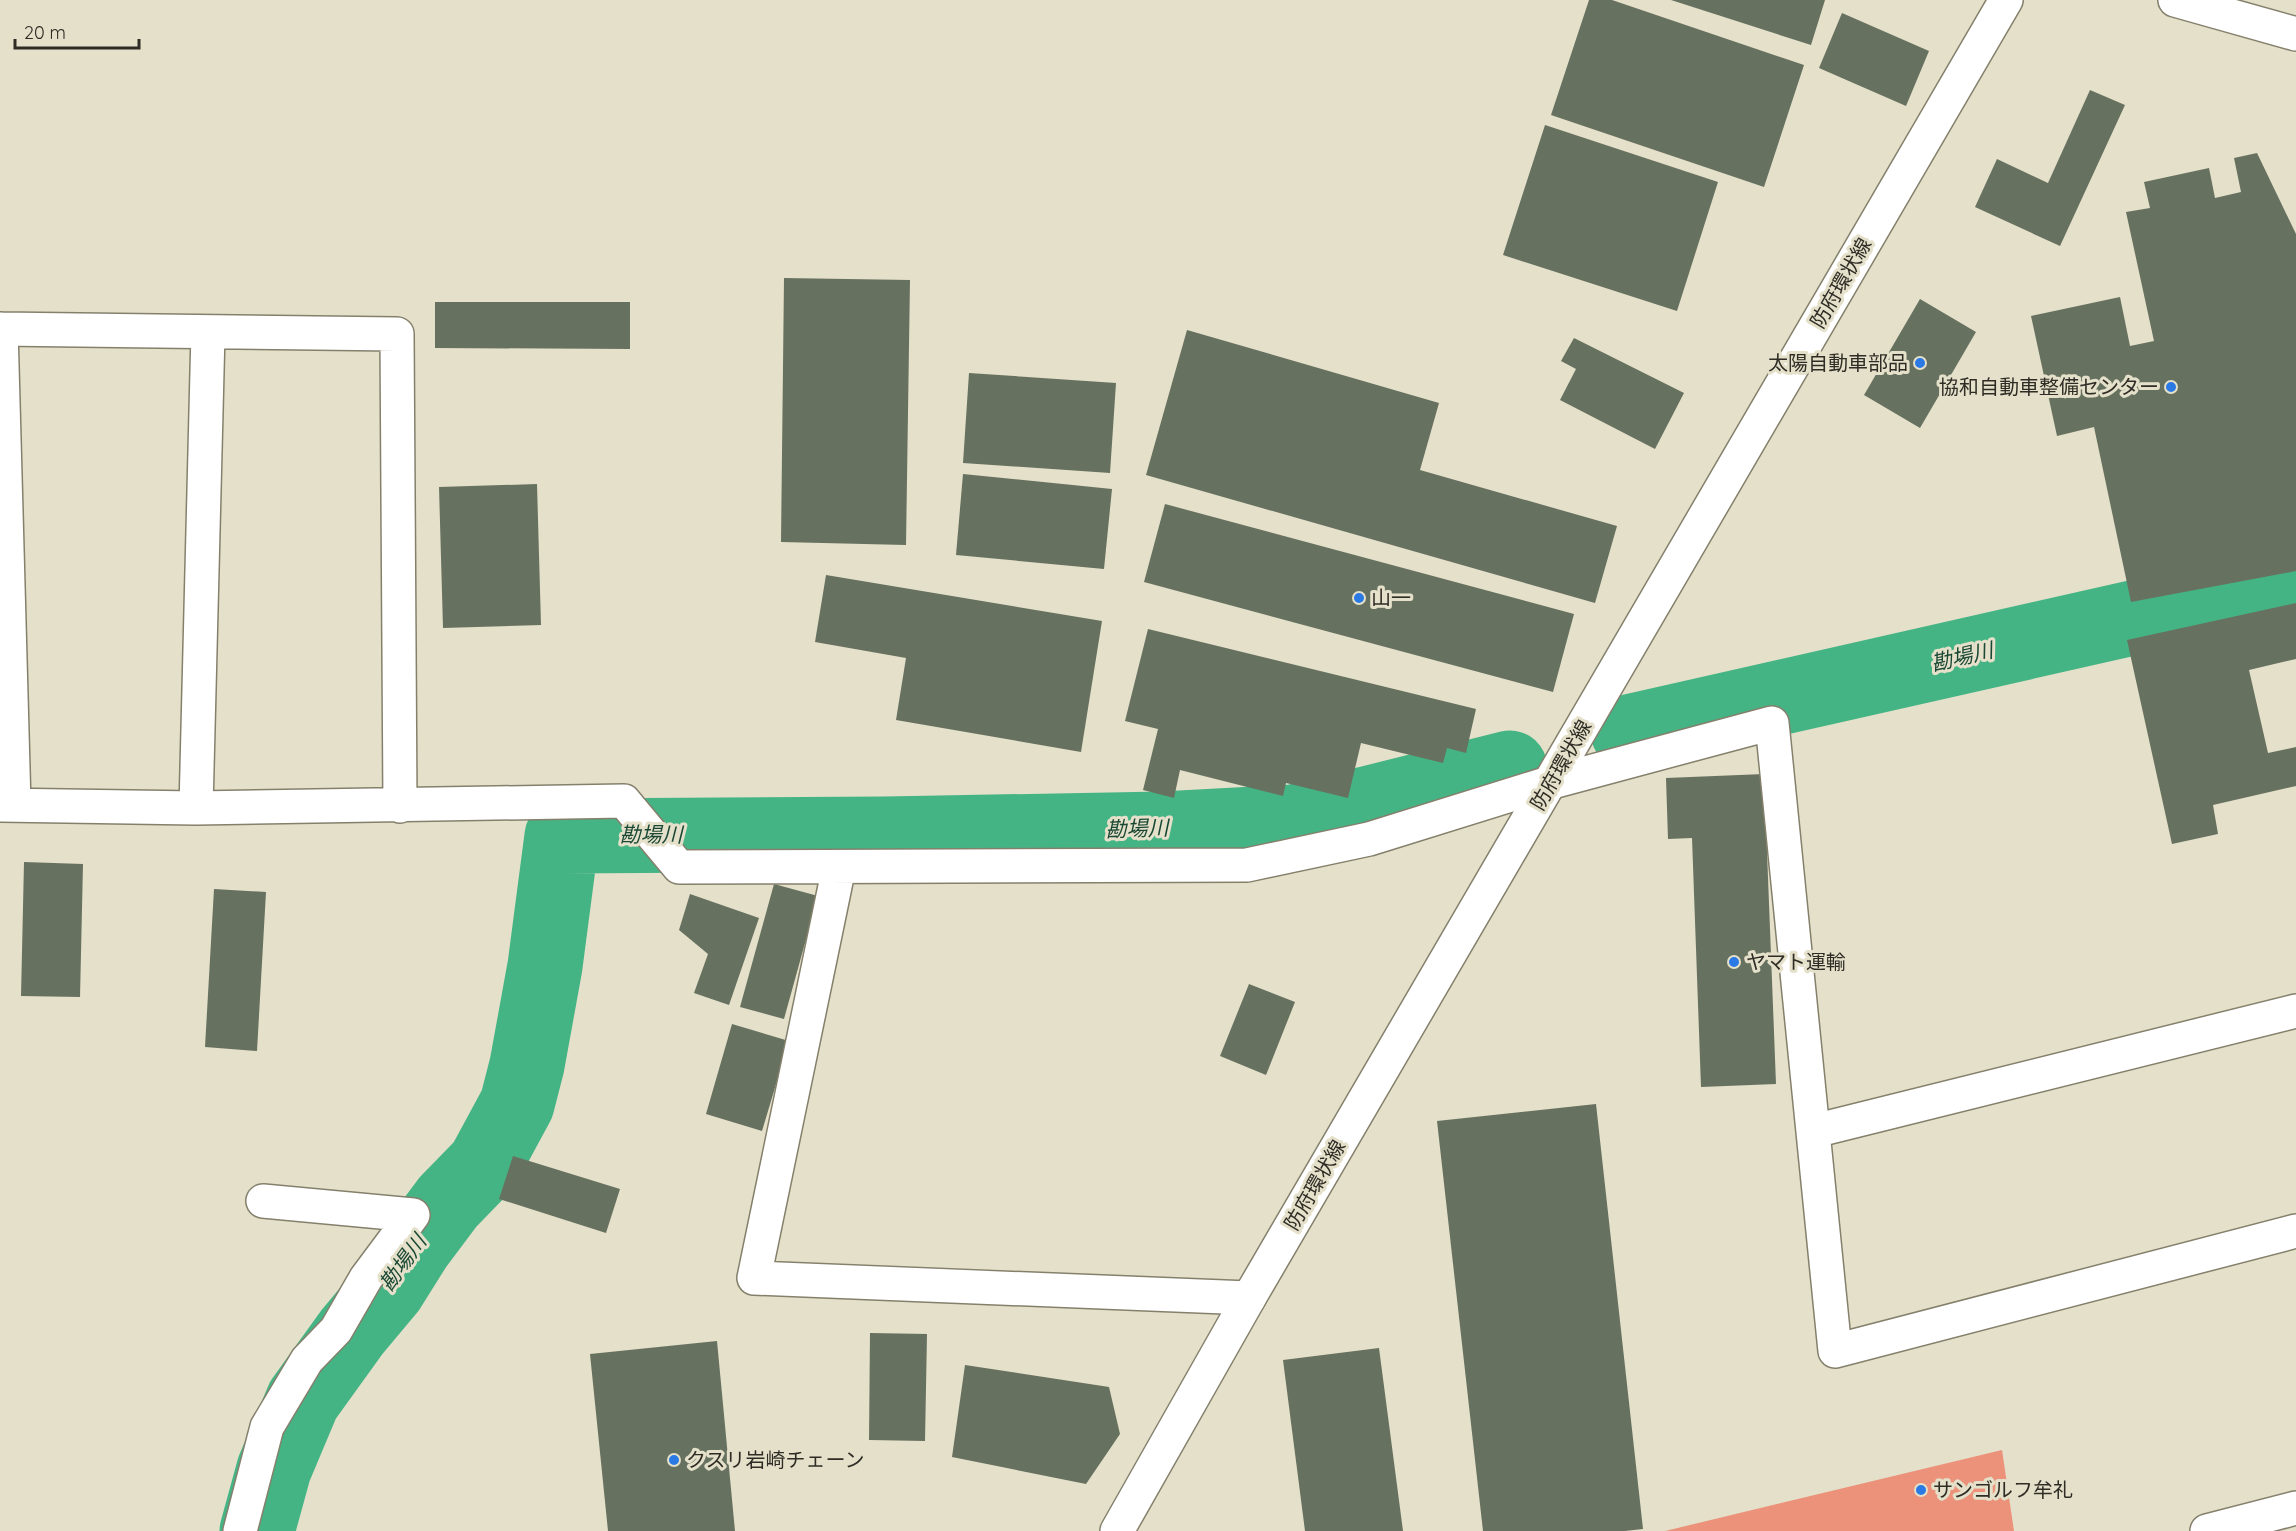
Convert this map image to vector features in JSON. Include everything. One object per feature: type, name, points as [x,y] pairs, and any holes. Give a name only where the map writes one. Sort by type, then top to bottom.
[{"type":"street","name":"防府環状線","points":[[1117,1531],[1249,1298],[2006,0]]},
{"type":"street","points":[[2175,0],[2296,34]]},
{"type":"street","points":[[399,806],[397,334],[0,329],[7,805],[196,808],[399,806],[624,801],[680,867],[1247,865],[1369,839],[1552,782],[1772,723],[1835,1351],[2296,1232]]},
{"type":"street","points":[[196,808],[208,332]]},
{"type":"street","points":[[839,867],[754,1278],[1249,1298]]},
{"type":"street","points":[[1814,1131],[2296,1011]]},
{"type":"street","points":[[240,1531],[267,1427],[307,1360],[336,1330],[366,1278],[413,1215],[263,1202]]},
{"type":"street","points":[[2207,1531],[2296,1508]]},
{"type":"shaded area","name":"サンゴルフ牟礼","points":[[2002,1450],[2014,1531],[1665,1531]]},
{"type":"building","points":[[1589,0],[1612,0],[1804,65],[1764,187],[1551,115]]},
{"type":"building","points":[[1671,0],[1825,0],[1811,45]]},
{"type":"building","points":[[1842,13],[1929,51],[1906,106],[1819,68]]},
{"type":"building","points":[[2090,90],[2125,105],[2060,246],[1975,207],[1997,159],[2048,183]]},
{"type":"building","points":[[1545,125],[1718,182],[1677,311],[1503,255]]},
{"type":"building","name":"協和自動車整備センター","points":[[2257,153],[2296,234],[2296,571],[2131,602],[2094,427],[2057,436],[2031,316],[2120,297],[2130,346],[2154,341],[2126,212],[2150,208],[2144,182],[2209,168],[2215,198],[2241,192],[2234,158]]},
{"type":"building","points":[[784,278],[910,280],[906,545],[781,542]]},
{"type":"building","name":"太陽自動車部品","points":[[1920,299],[1976,332],[1920,428],[1864,395]]},
{"type":"building","points":[[435,302],[630,302],[630,349],[435,348]]},
{"type":"building","points":[[1187,330],[1439,403],[1420,470],[1617,526],[1595,603],[1146,475]]},
{"type":"building","points":[[1574,338],[1684,393],[1655,449],[1560,400],[1576,369],[1561,361]]},
{"type":"building","points":[[969,373],[1116,383],[1110,473],[963,463]]},
{"type":"building","points":[[963,474],[1112,489],[1104,569],[956,555]]},
{"type":"building","points":[[537,484],[541,625],[443,628],[439,487]]},
{"type":"building","name":"山一","points":[[1165,504],[1574,614],[1553,692],[1144,582]]},
{"type":"building","points":[[826,575],[1102,621],[1081,752],[896,720],[906,658],[815,642]]},
{"type":"building","points":[[2296,603],[2296,659],[2249,670],[2268,753],[2296,747],[2296,786],[2213,805],[2218,834],[2172,844],[2127,640]]},
{"type":"building","points":[[1148,629],[1476,709],[1466,753],[1447,748],[1443,763],[1361,743],[1348,798],[1286,783],[1283,796],[1180,770],[1174,798],[1143,790],[1158,729],[1125,721]]},
{"type":"building","name":"ヤマト運輸","points":[[1764,774],[1776,1084],[1701,1087],[1692,838],[1668,839],[1666,778]]},
{"type":"building","points":[[24,862],[83,864],[80,997],[21,996]]},
{"type":"building","points":[[774,884],[818,896],[784,1019],[740,1007]]},
{"type":"building","points":[[214,889],[266,892],[257,1051],[205,1047]]},
{"type":"building","points":[[690,894],[759,918],[729,1005],[694,993],[708,954],[679,930]]},
{"type":"building","points":[[1249,984],[1295,1002],[1266,1075],[1220,1056]]},
{"type":"building","points":[[732,1024],[789,1041],[762,1131],[706,1114]]},
{"type":"building","points":[[1596,1104],[1643,1529],[1483,1531],[1437,1121]]},
{"type":"building","points":[[513,1156],[620,1189],[606,1233],[499,1199]]},
{"type":"building","points":[[870,1333],[927,1334],[925,1441],[869,1440]]},
{"type":"building","points":[[717,1341],[735,1531],[608,1531],[590,1354]]},
{"type":"building","points":[[1379,1348],[1403,1531],[1305,1531],[1283,1360]]},
{"type":"building","points":[[965,1365],[1109,1387],[1120,1434],[1086,1484],[952,1457]]},
{"type":"waterway","name":"勘場川","points":[[1628,732],[2296,581]]},
{"type":"waterway","name":"勘場川","points":[[257,1531],[274,1469],[303,1400],[352,1332],[388,1289],[415,1246],[448,1202],[484,1165],[517,1104],[527,1065],[545,966],[562,836],[1162,829],[1294,822],[1510,768]]},
{"type":"place","name":"太陽自動車部品","points":[[1920,363]]},
{"type":"place","name":"協和自動車整備センター","points":[[2171,387]]},
{"type":"place","name":"山一","points":[[1359,598]]},
{"type":"place","name":"ヤマト運輸","points":[[1734,962]]},
{"type":"place","name":"クスリ岩崎チェーン","points":[[674,1460]]},
{"type":"place","name":"サンゴルフ牟礼","points":[[1921,1490]]}]
